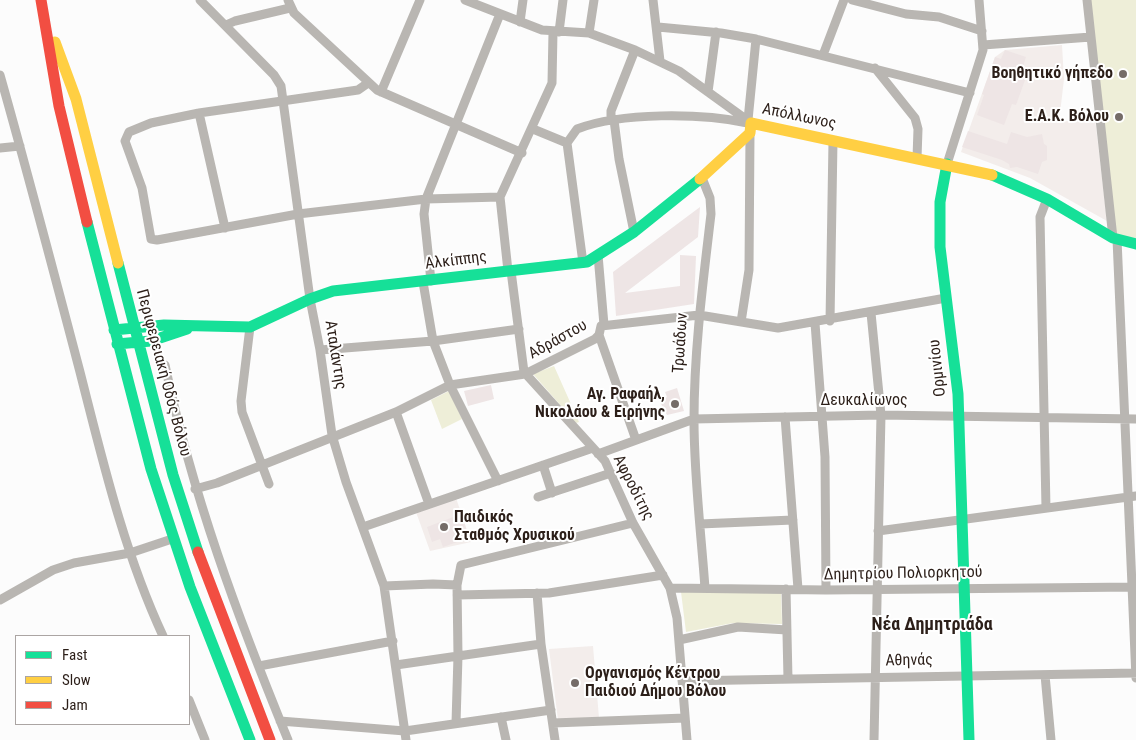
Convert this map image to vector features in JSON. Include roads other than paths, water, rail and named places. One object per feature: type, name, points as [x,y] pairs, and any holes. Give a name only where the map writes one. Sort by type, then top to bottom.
[{"type":"street","name":"Αταλάντης","points":[[200,0],[278,79],[283,101],[310,299],[320,350],[332,435],[384,586],[405,735]]},
{"type":"street","points":[[381,92],[420,0]]},
{"type":"street","name":"Απόλλωνος","points":[[465,0],[520,22],[556,32],[589,34],[635,50],[660,61],[708,92],[750,125],[947,164],[992,175],[1047,199],[1115,238],[1136,244]]},
{"type":"street","points":[[520,22],[523,0]]},
{"type":"street","points":[[525,374],[500,198],[522,153],[552,83],[556,32],[563,0]]},
{"type":"street","points":[[589,34],[594,0]]},
{"type":"street","points":[[653,0],[658,27],[660,61]]},
{"type":"street","points":[[823,55],[844,0]]},
{"type":"street","points":[[852,0],[906,14],[939,17],[982,31]]},
{"type":"street","name":"Ορμινίου","points":[[969,740],[959,417],[955,367],[940,247],[939,214],[941,189],[947,164],[983,46],[979,0]]},
{"type":"street","points":[[1088,0],[1115,238],[1125,419],[1132,496],[1136,678]]},
{"type":"street","points":[[226,26],[235,21],[289,4],[368,83],[381,92],[522,153]]},
{"type":"street","name":"Περιφερειακή Οδός Βόλου","points":[[42,5],[76,99],[173,475],[198,552],[270,740]]},
{"type":"street","name":"Περιφερειακή Οδός Βόλου","points":[[42,5],[59,106],[117,344],[172,539],[214,653],[250,740]]},
{"type":"street","points":[[498,481],[450,385],[433,341],[427,281],[424,214],[426,198],[500,14]]},
{"type":"street","points":[[658,27],[716,32],[756,39],[874,67],[970,93]]},
{"type":"street","points":[[708,92],[716,32]]},
{"type":"street","points":[[983,46],[1091,37]]},
{"type":"street","points":[[741,322],[749,270],[750,125],[756,39]]},
{"type":"street","points":[[634,232],[618,159],[611,111],[635,50]]},
{"type":"street","points":[[874,67],[915,118],[918,129],[917,158]]},
{"type":"street","points":[[0,75],[38,208],[98,450],[138,579],[163,635]]},
{"type":"street","points":[[368,83],[358,90],[199,113],[151,123],[126,134],[126,141],[142,188],[149,236],[153,240],[298,214],[426,198],[500,198]]},
{"type":"street","points":[[199,113],[225,228]]},
{"type":"street","points":[[583,263],[568,143],[576,129],[613,120],[649,117],[726,119],[750,125]]},
{"type":"street","points":[[702,178],[750,125]]},
{"type":"street","points":[[533,128],[568,143]]},
{"type":"street","points":[[830,320],[834,141]]},
{"type":"street","points":[[0,148],[20,146]]},
{"type":"street","name":"Αλκίππης","points":[[114,330],[134,327],[258,326],[310,299],[333,291],[583,263],[598,256],[634,232],[702,178]]},
{"type":"street","name":"Τρωάδων","points":[[702,178],[710,198],[711,214],[699,315],[694,419],[705,588]]},
{"type":"street","points":[[1046,508],[1040,217],[1047,199]]},
{"type":"street","points":[[598,256],[604,326]]},
{"type":"street","name":"Αδράστου","points":[[195,489],[217,483],[332,435],[396,412],[450,385],[525,374],[595,340],[600,335],[601,326],[699,315],[778,328],[871,313],[946,298]]},
{"type":"street","points":[[871,313],[881,415],[874,740]]},
{"type":"street","points":[[815,323],[827,498],[826,590]]},
{"type":"street","points":[[117,344],[138,343],[194,327]]},
{"type":"street","points":[[250,327],[241,401],[242,412],[260,465],[269,484]]},
{"type":"street","points":[[320,350],[433,341],[519,329]]},
{"type":"street","points":[[600,335],[636,440]]},
{"type":"street","points":[[165,365],[179,431],[195,489],[288,740]]},
{"type":"street","name":"Αφροδίτης","points":[[525,374],[596,451],[611,472],[633,523],[670,588],[675,600],[687,740]]},
{"type":"street","points":[[396,412],[429,504]]},
{"type":"street","name":"Δευκαλίωνος","points":[[363,527],[542,465],[636,440],[694,419],[881,415],[1136,419]]},
{"type":"street","points":[[785,417],[798,589]]},
{"type":"street","points":[[542,465],[552,493]]},
{"type":"street","points":[[538,497],[611,472]]},
{"type":"street","points":[[878,531],[1132,496]]},
{"type":"street","points":[[700,524],[792,520]]},
{"type":"street","points":[[456,723],[457,590],[459,567],[463,563],[633,523]]},
{"type":"street","points":[[0,600],[53,570],[74,563],[130,553],[172,539]]},
{"type":"street","points":[[384,586],[537,594],[663,575]]},
{"type":"street","name":"Δημητρίου Πολιορκητού","points":[[670,588],[877,590],[1134,587]]},
{"type":"street","points":[[786,589],[788,679]]},
{"type":"street","points":[[537,594],[541,644],[556,740]]},
{"type":"street","points":[[679,640],[738,627],[787,630]]},
{"type":"street","points":[[259,666],[393,641]]},
{"type":"street","points":[[396,665],[541,644]]},
{"type":"street","name":"Αθηνάς","points":[[682,681],[875,676],[1136,673]]},
{"type":"street","points":[[1045,675],[1051,740]]},
{"type":"street","points":[[190,702],[205,740]]},
{"type":"street","points":[[280,721],[405,735],[456,723],[551,710]]},
{"type":"street","points":[[501,717],[506,740]]},
{"type":"street","points":[[553,724],[685,718]]},
{"type":"place","name":"Βοηθητικό γήπεδο","points":[[1123,74]]},
{"type":"place","name":"Ε.Α.Κ. Βόλου","points":[[1119,117]]},
{"type":"place","name":"Αγ. Ραφαήλ, Νικολάου & Ειρήνης","points":[[675,404]]},
{"type":"place","name":"Παιδικός Σταθμός Χρυσικού","points":[[444,527]]},
{"type":"place","name":"Οργανισμός Κέντρου Παιδιού Δήμου Βόλου","points":[[575,683]]},
{"type":"district","name":"Νέα Δημητριάδα","points":[[932,625]]}]
